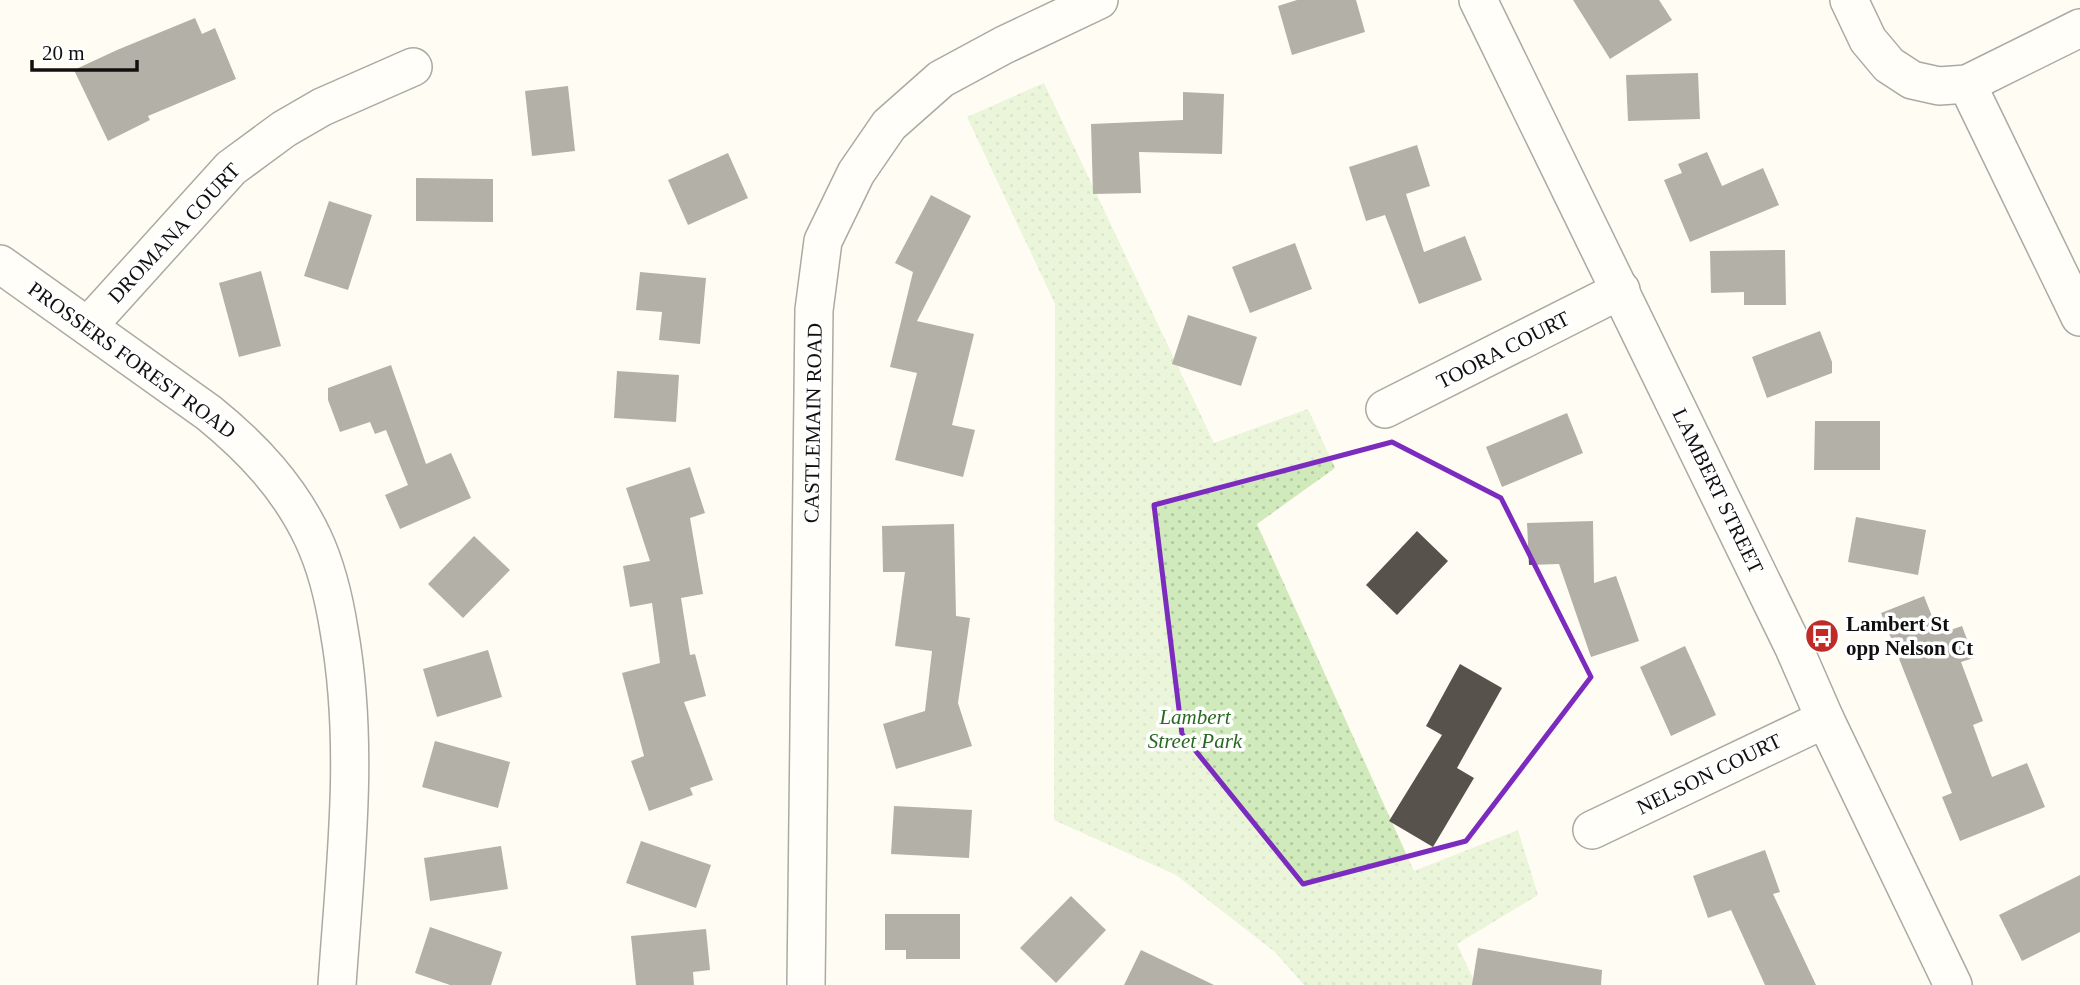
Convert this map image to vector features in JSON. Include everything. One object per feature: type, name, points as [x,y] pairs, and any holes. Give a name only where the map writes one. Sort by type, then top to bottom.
[{"type":"street","name":"CASTLEMAIN ROAD","points":[[806,985],[814,310],[823,241],[856,173],[889,125],[941,79],[1004,45],[1099,0]]},
{"type":"street","name":"LAMBERT STREET","points":[[1478,0],[1794,648],[1825,719],[1953,985]]},
{"type":"street","points":[[1849,0],[1868,40],[1889,65],[1912,80],[1939,86],[1967,84],[2080,28]]},
{"type":"street","name":"DROMANA COURT","points":[[88,326],[231,168],[284,128],[413,67]]},
{"type":"street","points":[[1967,84],[2080,317]]},
{"type":"street","name":"PROSSERS FOREST ROAD","points":[[0,264],[240,438],[268,467],[312,536],[327,571],[343,649],[348,701],[348,818],[337,985]]},
{"type":"street","name":"TOORA COURT","points":[[1385,409],[1621,290]]},
{"type":"street","name":"NELSON COURT","points":[[1592,830],[1825,719]]},
{"type":"highlighted area","points":[[1392,442],[1501,498],[1591,677],[1466,841],[1303,884],[1182,734],[1154,505]]},
{"type":"green space","name":"Lambert Street Park","points":[[1044,83],[1214,443],[1308,409],[1335,468],[1257,524],[1414,871],[1518,830],[1538,895],[1457,944],[1476,985],[1304,985],[1275,952],[1176,875],[1054,820],[1055,304],[967,117]]},
{"type":"building","points":[[1297,0],[1356,0],[1365,32],[1292,55],[1278,6]]},
{"type":"building","points":[[1573,0],[1659,0],[1672,20],[1610,59]]},
{"type":"building","points":[[195,18],[202,34],[215,28],[236,79],[148,116],[150,120],[108,141],[74,70]]},
{"type":"building","points":[[1698,73],[1700,119],[1628,121],[1626,75]]},
{"type":"building","points":[[568,86],[575,151],[532,156],[525,91]]},
{"type":"building","points":[[1183,92],[1224,94],[1222,154],[1139,152],[1141,193],[1093,194],[1091,124],[1183,120]]},
{"type":"building","points":[[1417,145],[1430,186],[1406,194],[1424,252],[1465,236],[1482,280],[1419,304],[1385,215],[1366,221],[1349,167]]},
{"type":"building","points":[[1707,152],[1722,186],[1763,168],[1779,205],[1690,242],[1664,180],[1682,173],[1678,164]]},
{"type":"building","points":[[728,153],[748,198],[688,225],[668,180]]},
{"type":"building","points":[[416,178],[493,179],[493,222],[416,221]]},
{"type":"building","points":[[931,195],[971,216],[917,321],[974,334],[952,425],[975,430],[963,477],[895,460],[917,373],[890,367],[913,272],[895,263]]},
{"type":"building","points":[[329,201],[372,215],[348,290],[304,276]]},
{"type":"building","points":[[1295,243],[1312,289],[1250,313],[1232,267]]},
{"type":"building","points":[[1785,250],[1786,305],[1744,305],[1744,292],[1711,293],[1710,251]]},
{"type":"building","points":[[261,271],[281,346],[239,357],[219,283]]},
{"type":"building","points":[[640,272],[706,278],[700,344],[659,340],[662,312],[636,310]]},
{"type":"building","points":[[1188,315],[1257,337],[1241,386],[1172,364]]},
{"type":"building","points":[[1820,331],[1832,362],[1832,373],[1767,398],[1752,357]]},
{"type":"building","points":[[391,365],[426,464],[451,453],[471,498],[400,529],[385,495],[408,485],[386,430],[375,434],[370,422],[340,432],[328,400],[328,388]]},
{"type":"building","points":[[617,371],[679,375],[676,422],[614,418]]},
{"type":"building","points":[[1567,413],[1583,453],[1502,487],[1486,447]]},
{"type":"building","points":[[1815,421],[1880,421],[1880,470],[1814,470]]},
{"type":"building","points":[[690,467],[705,513],[690,518],[703,594],[681,598],[690,655],[695,654],[706,696],[684,702],[713,780],[690,788],[693,795],[649,811],[631,761],[644,756],[622,673],[660,663],[652,603],[630,607],[623,566],[650,561],[626,488]]},
{"type":"building","points":[[1856,517],[1926,530],[1918,575],[1848,562]]},
{"type":"building","points":[[1593,521],[1594,583],[1616,576],[1639,641],[1591,657],[1559,564],[1529,565],[1527,523]]},
{"type":"building","points":[[954,524],[956,616],[970,618],[958,703],[972,746],[896,769],[883,724],[925,711],[932,651],[895,646],[905,572],[883,572],[882,526]]},
{"type":"building","points":[[1417,531],[1448,561],[1397,615],[1366,585]]},
{"type":"building","points":[[474,536],[510,570],[463,618],[428,584]]},
{"type":"building","points":[[1924,596],[1939,634],[1962,626],[1974,658],[1961,662],[1983,721],[1973,725],[1992,777],[2027,763],[2045,807],[1960,841],[1942,797],[1952,793],[1881,613]]},
{"type":"building","points":[[1685,646],[1716,715],[1671,736],[1640,667]]},
{"type":"building","points":[[488,650],[502,697],[437,717],[423,669]]},
{"type":"building","points":[[1460,664],[1502,688],[1457,768],[1474,778],[1433,847],[1389,821],[1442,735],[1426,726]]},
{"type":"building","points":[[435,741],[510,762],[498,808],[422,787]]},
{"type":"building","points":[[894,806],[972,810],[969,858],[891,854]]},
{"type":"building","points":[[641,841],[711,865],[696,908],[626,883]]},
{"type":"building","points":[[501,846],[508,889],[430,901],[424,858]]},
{"type":"building","points":[[1765,850],[1780,892],[1773,894],[1816,985],[1765,985],[1731,910],[1708,918],[1693,876]]},
{"type":"building","points":[[2080,875],[2080,932],[2022,961],[1999,915]]},
{"type":"building","points":[[1071,896],[1106,930],[1056,983],[1020,948]]},
{"type":"building","points":[[885,914],[960,914],[960,959],[906,959],[906,950],[885,950]]},
{"type":"building","points":[[430,927],[502,952],[491,985],[450,985],[415,973]]},
{"type":"building","points":[[706,929],[710,970],[693,972],[694,985],[636,985],[631,936]]},
{"type":"building","points":[[1478,948],[1602,970],[1601,985],[1472,985]]},
{"type":"building","points":[[1141,950],[1214,985],[1124,985]]},
{"type":"place","name":"Lambert St opp Nelson Ct","points":[[1822,636]]}]
